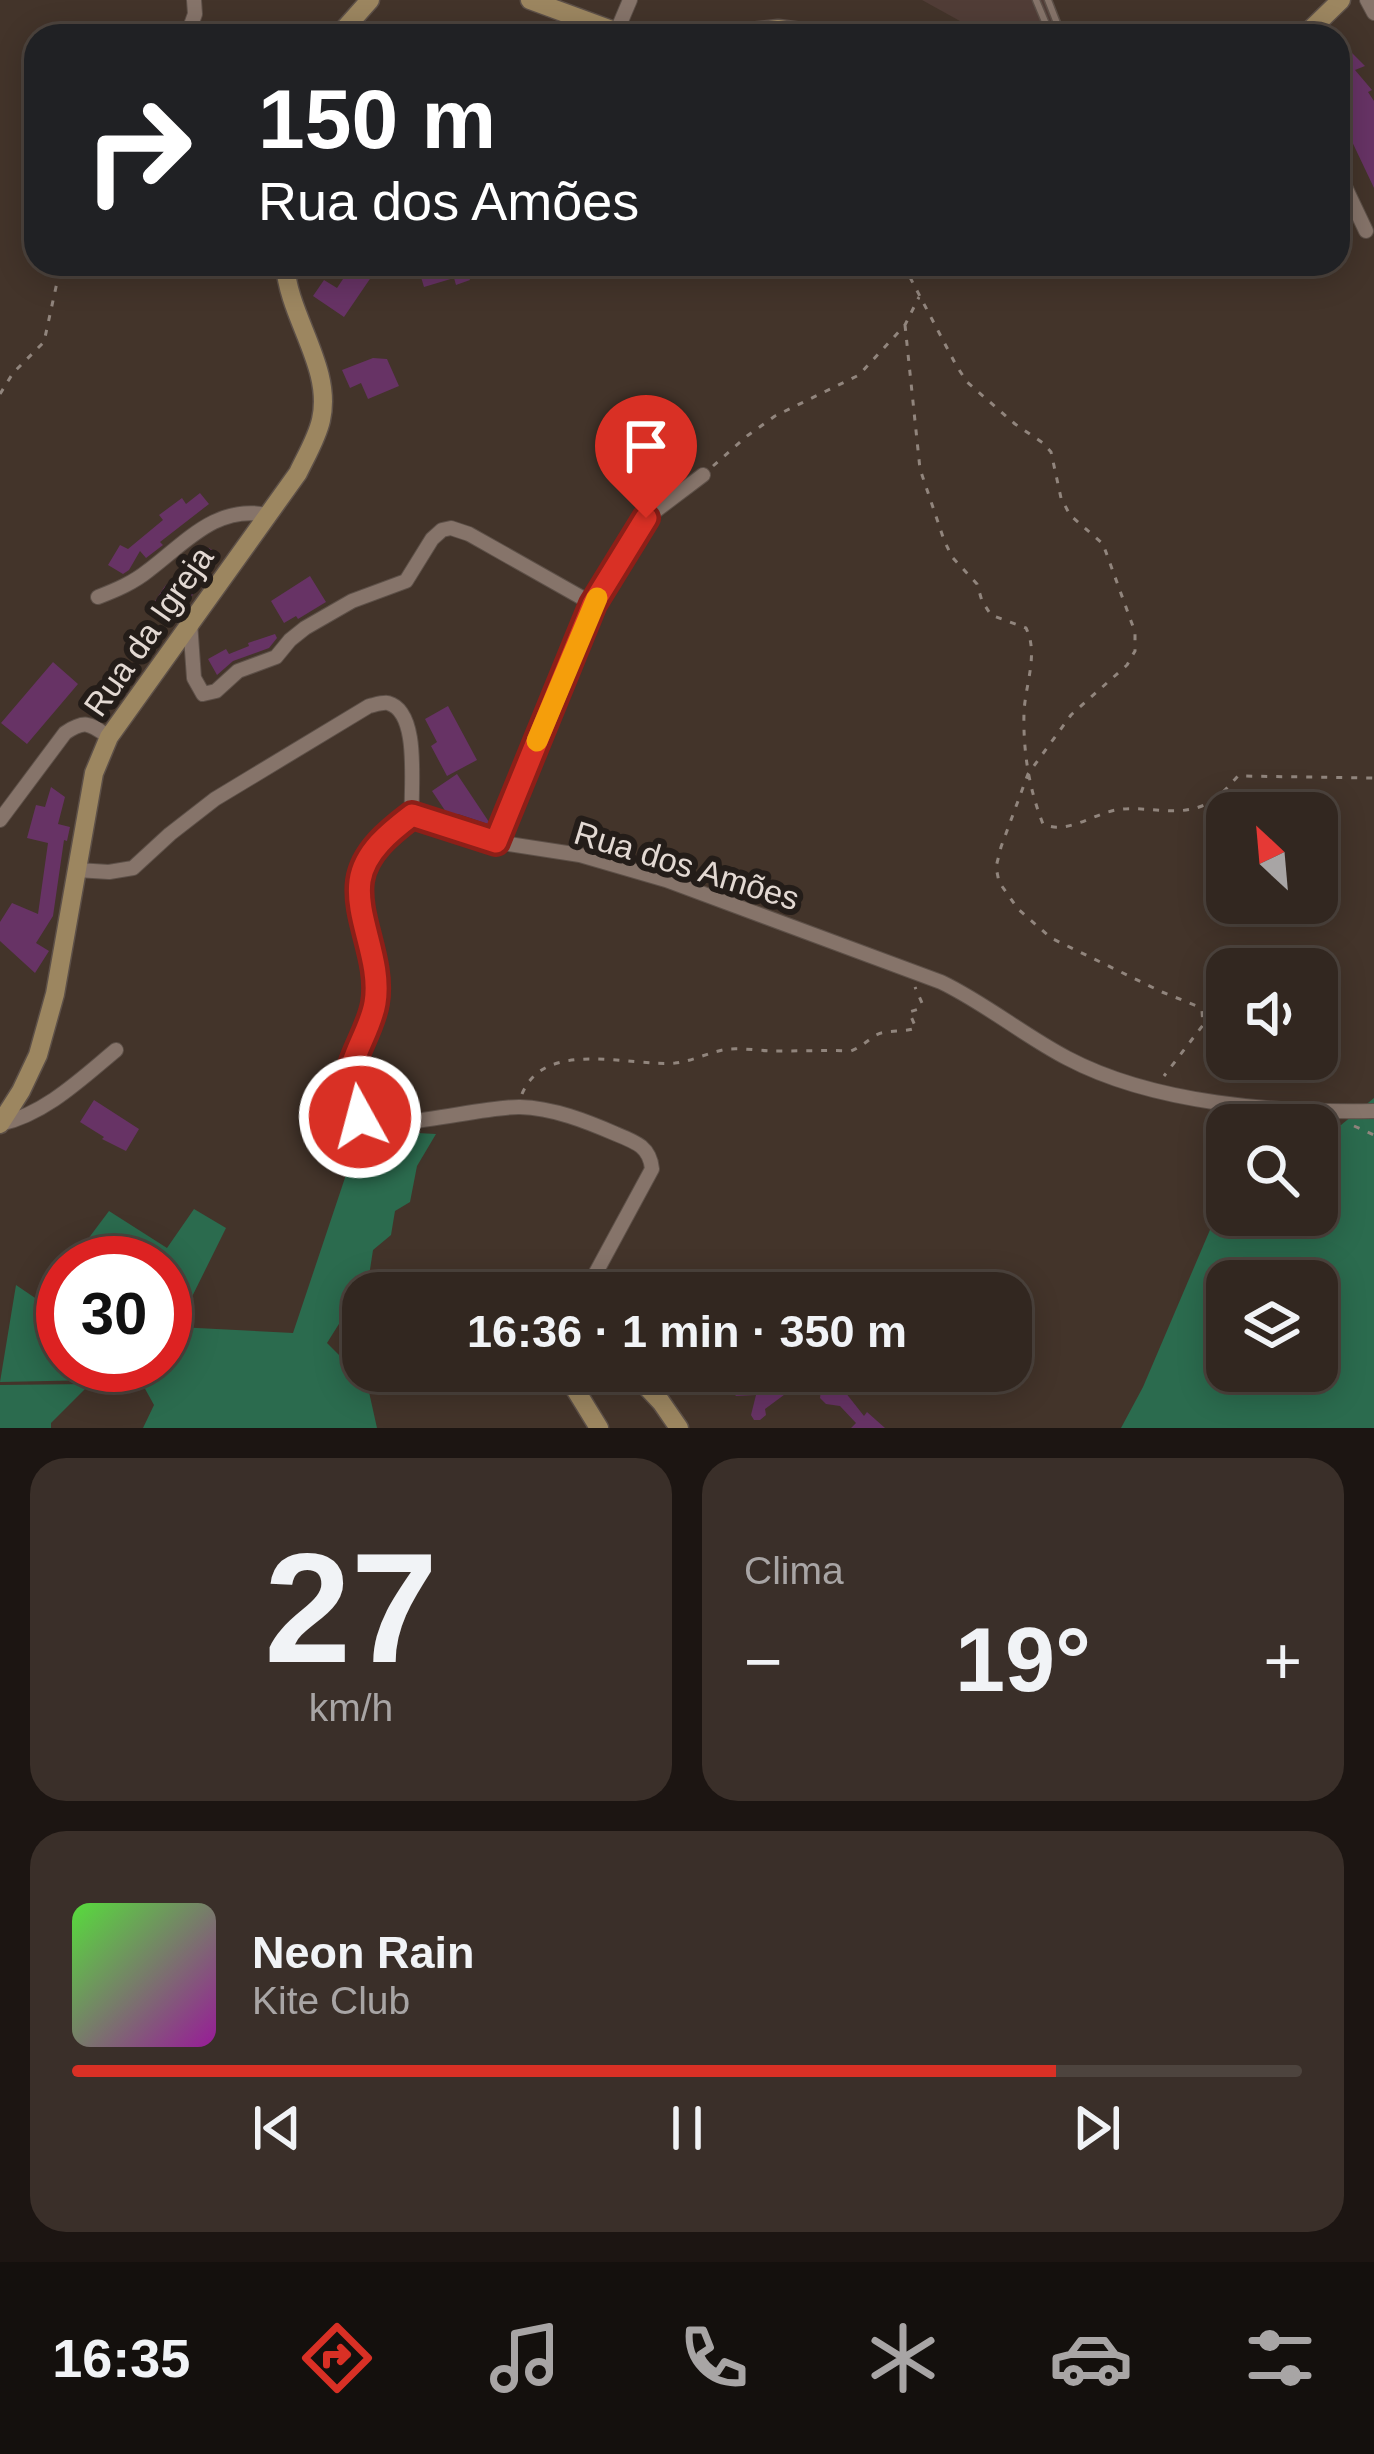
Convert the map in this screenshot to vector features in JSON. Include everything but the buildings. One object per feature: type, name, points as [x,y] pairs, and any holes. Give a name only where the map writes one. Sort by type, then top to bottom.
[{"type":"street","points":[[349,24],[370,0]]},
{"type":"street","points":[[530,0],[593,24]]},
{"type":"street","points":[[1316,24],[1341,0]]},
{"type":"street","points":[[1367,0],[1374,14]]},
{"type":"street","points":[[1350,197],[1366,231]]},
{"type":"street","name":"Rua da Igreja","points":[[0,1124],[38,1055],[55,994],[94,772],[109,737],[298,473],[321,424],[325,394],[288,276]]},
{"type":"street","points":[[496,842],[593,604],[646,518],[703,475]]},
{"type":"street","points":[[98,597],[150,570],[221,517],[238,512],[267,515]]},
{"type":"street","points":[[190,622],[194,678],[202,694],[216,691],[238,671],[276,657],[305,628],[352,601],[406,581],[432,538],[451,528],[593,604]]},
{"type":"street","points":[[77,870],[134,868],[215,799],[369,706],[391,704],[402,713],[410,731],[412,815],[375,850],[360,881],[377,980],[375,1005],[349,1073],[346,1091],[351,1107],[374,1123],[394,1124],[521,1107],[592,1123],[644,1147],[652,1169],[596,1272]]},
{"type":"street","points":[[0,820],[64,733],[78,724],[90,724],[109,737]]},
{"type":"street","name":"Rua dos Amões","points":[[412,815],[496,842],[580,855],[666,880],[940,982],[1071,1060],[1152,1091],[1286,1111],[1374,1111]]},
{"type":"street","points":[[0,1124],[42,1107],[116,1050]]},
{"type":"street","points":[[577,1392],[599,1428]]},
{"type":"street","points":[[652,1392],[679,1428]]},
{"type":"path","points":[[0,394],[13,373],[44,342],[59,276]]},
{"type":"path","points":[[910,276],[967,382],[1051,452],[1061,498],[1070,515],[1102,544],[1136,632],[1135,651],[1127,665],[1071,716],[1028,774],[996,868],[1005,893],[1052,938],[1202,1011],[1203,1025],[1152,1091]]},
{"type":"path","points":[[703,475],[775,416],[859,375],[905,325],[920,295]]},
{"type":"path","points":[[905,325],[920,469],[944,540],[952,557],[977,584],[992,615],[1026,628],[1032,640],[1024,710],[1028,774],[1043,824],[1066,826],[1137,807],[1177,812],[1205,806],[1238,776],[1374,778]]},
{"type":"path","points":[[521,1107],[522,1090],[532,1076],[577,1059],[658,1064],[728,1049],[850,1051],[877,1034],[916,1028],[908,1012],[922,1003],[914,990],[918,974]]},
{"type":"shaded area","points":[[922,0],[1052,0],[1061,24],[965,24]]},
{"type":"green space","points":[[1374,1098],[1374,1428],[1121,1428],[1207,1236],[1338,1236],[1338,1125]]},
{"type":"green space","points":[[361,1130],[436,1134],[417,1166],[410,1202],[395,1211],[391,1235],[373,1250],[370,1272],[342,1272],[342,1319],[327,1343],[342,1358],[342,1392],[369,1392],[377,1428],[143,1428],[154,1405],[147,1392],[192,1392],[192,1328],[293,1333]]},
{"type":"green space","points":[[194,1209],[226,1228],[192,1297],[192,1236],[175,1236]]},
{"type":"green space","points":[[109,1211],[148,1236],[90,1236]]},
{"type":"green space","points":[[16,1285],[36,1299],[36,1381],[0,1382]]},
{"type":"green space","points":[[0,1385],[36,1385],[36,1392],[82,1392],[51,1428],[0,1428]]},
{"type":"slow traffic","points":[[537,741],[597,598]]},
{"type":"route","points":[[360,1117],[346,1091],[375,1005],[374,957],[361,900],[365,864],[412,815],[496,842],[593,604],[646,518]]}]
